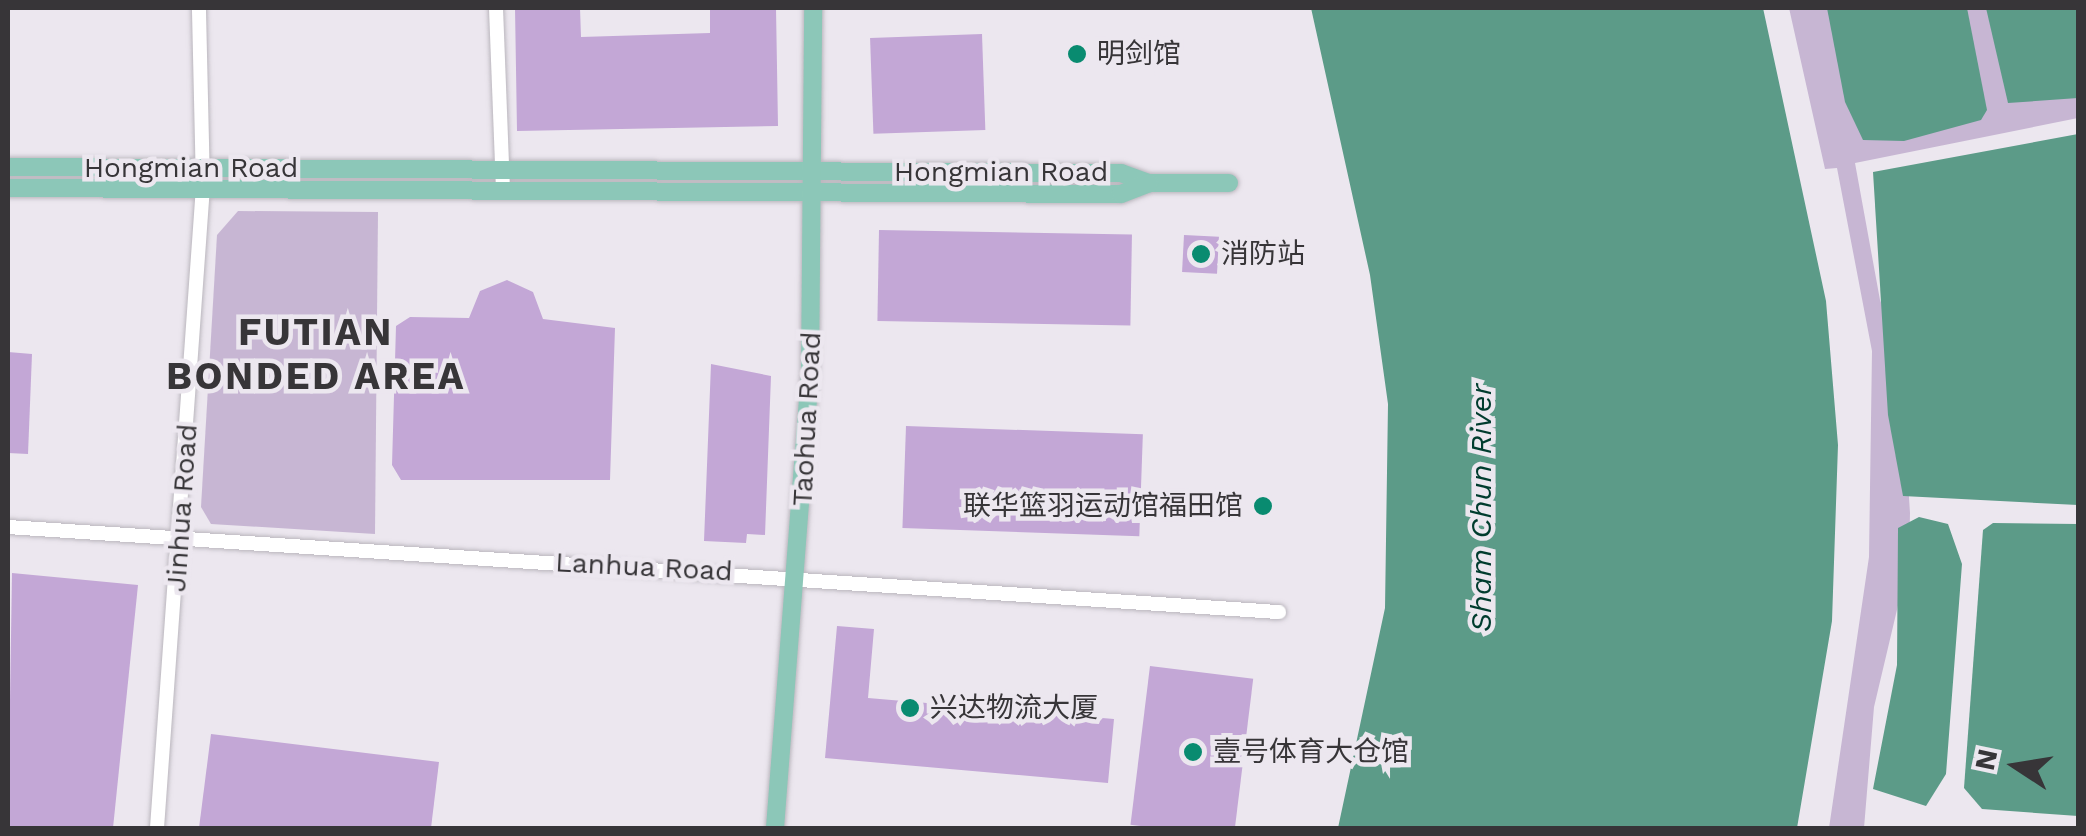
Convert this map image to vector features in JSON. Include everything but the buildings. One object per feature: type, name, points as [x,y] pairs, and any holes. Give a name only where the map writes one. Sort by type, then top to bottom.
[{"type":"main road","name":"Taohua Road","points":[[775,828],[800,577],[816,181],[812,8]]},
{"type":"main road","name":"Hongmian Road","points":[[8,167],[503,189],[1121,173],[1150,183],[1228,183]]},
{"type":"main road","name":"Hongmian Road","points":[[8,188],[503,170],[816,181]]},
{"type":"street","name":"Jinhua Road","points":[[157,828],[181,538],[203,178],[198,8]]},
{"type":"street","points":[[496,8],[503,189]]},
{"type":"street","name":"Lanhua Road","points":[[8,527],[1280,612]]},
{"type":"shaded area","points":[[1789,8],[2078,8],[2078,118],[1855,163],[1880,300],[1900,354],[1910,513],[1909,559],[1874,707],[1864,828],[1829,828],[1869,557],[1872,351],[1837,168],[1825,169]]},
{"type":"shaded area","points":[[238,211],[378,212],[375,534],[211,524],[201,507],[217,235]]},
{"type":"water","name":"Sham Chun River","points":[[1311,8],[1763,8],[1826,301],[1838,445],[1832,621],[1797,828],[1338,828],[1385,608],[1388,404],[1370,275]]},
{"type":"water","points":[[1827,8],[1967,8],[1987,110],[1981,120],[1904,141],[1863,140],[1845,102]]},
{"type":"water","points":[[1986,8],[2078,8],[2078,98],[2008,103]]},
{"type":"water","points":[[2078,134],[2078,505],[1903,496],[1888,415],[1873,172]]},
{"type":"water","points":[[1919,517],[1948,524],[1962,564],[1946,774],[1926,806],[1873,789],[1897,665],[1898,528]]},
{"type":"water","points":[[1993,523],[2078,524],[2078,816],[1982,809],[1964,788],[1983,530]]},
{"type":"place","name":"明剑馆","points":[[1077,54]]},
{"type":"place","name":"消防站","points":[[1201,254]]},
{"type":"place","name":"联华篮羽运动馆福田馆","points":[[1263,506]]},
{"type":"place","name":"兴达物流大厦","points":[[910,708]]},
{"type":"place","name":"壹号体育大仓馆","points":[[1193,752]]},
{"type":"district","name":"FUTIAN BONDED AREA","points":[[316,354]]}]
